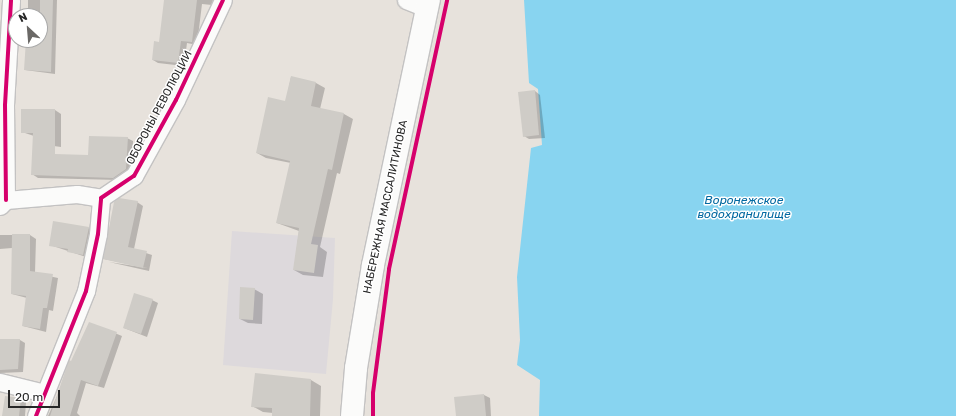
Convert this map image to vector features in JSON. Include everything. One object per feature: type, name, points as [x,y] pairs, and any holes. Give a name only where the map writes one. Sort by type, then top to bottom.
[{"type":"main road","name":"НАБЕРЕЖНАЯ МАССАЛИТИНОВА","points":[[352,416],[356,368],[372,265],[428,4]]},
{"type":"street","points":[[11,0],[5,105],[3,203],[77,194],[101,198],[98,234],[86,291],[36,416]]},
{"type":"street","name":"ОБОРОНЫ РЕВОЛЮЦИИ","points":[[101,198],[134,176],[176,100],[223,0]]},
{"type":"street","points":[[406,0],[428,4]]},
{"type":"street","points":[[0,382],[45,393]]},
{"type":"shaded area","points":[[232,231],[335,238],[333,299],[326,374],[223,365]]},
{"type":"water","name":"Воронежское водохранилище","points":[[524,0],[956,0],[956,416],[539,416],[540,380],[517,365],[520,340],[517,277],[531,148],[542,145],[538,89],[529,83]]},
{"type":"building","points":[[40,0],[53,0],[51,72],[24,70],[25,48],[48,48],[48,8],[40,8]]},
{"type":"building","points":[[164,0],[197,0],[192,42],[181,41],[178,63],[152,60],[154,41],[159,42]]},
{"type":"building","points":[[291,76],[316,82],[311,106],[344,113],[332,170],[328,169],[311,244],[318,245],[314,273],[293,270],[299,228],[276,223],[290,161],[256,153],[268,97],[285,101]]},
{"type":"building","points":[[535,90],[539,135],[523,137],[518,92]]},
{"type":"building","points":[[21,109],[55,109],[55,154],[88,155],[89,136],[128,137],[126,169],[113,178],[31,175],[33,133],[21,133]]},
{"type":"building","points":[[119,198],[138,201],[128,247],[147,251],[143,268],[103,259],[114,202]]},
{"type":"building","points":[[53,221],[89,227],[83,255],[67,252],[68,249],[49,246]]},
{"type":"building","points":[[12,234],[30,234],[30,271],[53,274],[47,308],[43,308],[40,329],[22,326],[26,296],[11,294]]},
{"type":"building","points":[[240,287],[255,288],[253,320],[239,319]]},
{"type":"building","points":[[134,293],[153,299],[141,334],[123,328]]},
{"type":"building","points":[[89,322],[117,332],[98,386],[81,380],[70,416],[50,416],[69,360],[71,361]]},
{"type":"building","points":[[0,339],[20,339],[18,369],[0,370]]},
{"type":"building","points":[[255,373],[311,379],[310,416],[272,416],[272,408],[251,407]]},
{"type":"building","points":[[484,394],[486,416],[456,416],[454,397]]},
{"type":"building","points":[[5,396],[21,398],[19,416],[2,416]]},
{"type":"cycle path","points":[[6,200],[5,105],[11,0]]},
{"type":"cycle path","points":[[36,416],[86,291],[98,234],[101,198],[134,176],[176,100],[223,0]]},
{"type":"cycle path","points":[[373,416],[373,393],[389,269],[447,0]]}]
